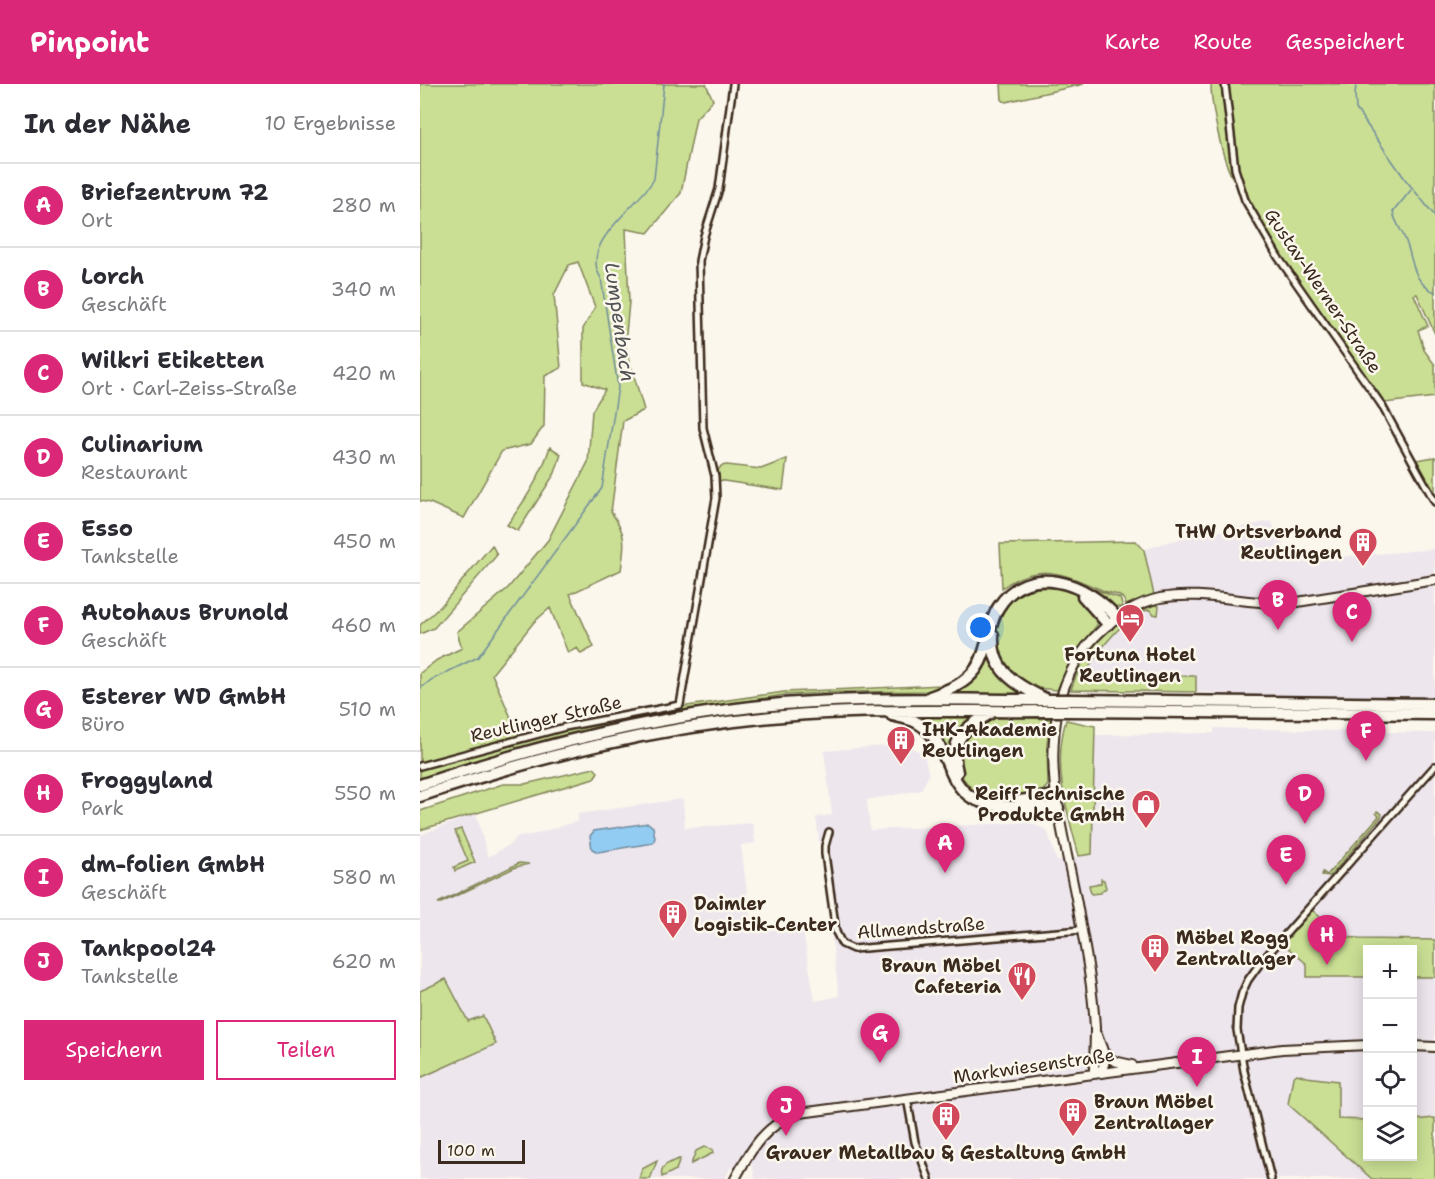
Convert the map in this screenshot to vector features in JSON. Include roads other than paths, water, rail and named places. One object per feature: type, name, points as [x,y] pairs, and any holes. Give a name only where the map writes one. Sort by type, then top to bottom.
[{"type":"highway","points":[[924,700],[963,683],[971,675],[983,656],[994,615],[1000,605],[1015,590],[1025,585],[1046,580],[1067,584],[1095,597],[1112,621]]},
{"type":"highway","points":[[1047,704],[1016,684],[1000,667],[993,646],[993,636],[1002,608],[1017,593],[1027,588],[1037,584],[1056,584],[1083,596],[1112,621]]},
{"type":"highway","points":[[420,785],[548,745],[627,727],[683,717],[798,703],[924,700],[1070,706],[1435,714]]},
{"type":"highway","points":[[420,796],[560,753],[660,731],[782,716],[880,711],[993,711],[1047,704]]},
{"type":"highway","points":[[1070,706],[1435,704]]},
{"type":"highway","points":[[880,711],[914,721],[928,730],[941,747],[958,784],[971,797],[993,804],[1058,808]]},
{"type":"highway","points":[[993,711],[966,727],[956,747],[955,765],[964,785],[978,796],[992,800],[1024,800],[1055,796]]},
{"type":"street","name":"Reutlinger Straße","points":[[420,766],[565,727],[680,705],[716,498],[716,476],[703,428],[699,261],[704,236],[719,189],[733,84]]},
{"type":"street","name":"Gustav-Werner-Straße","points":[[1225,84],[1237,178],[1245,200],[1278,257],[1381,404],[1435,502]]},
{"type":"street","points":[[1096,1073],[1095,1026],[1082,930],[1055,796],[1052,744],[1055,721],[1065,685],[1084,648],[1112,621],[1128,610],[1145,603],[1176,596],[1291,603],[1435,580]]},
{"type":"street","points":[[1270,1179],[1240,1054],[1237,1030],[1238,1008],[1245,986],[1254,970],[1435,766]]},
{"type":"street","name":"Allmendstraße","points":[[829,832],[825,854],[835,925],[838,939],[846,947],[862,949],[1082,930]]},
{"type":"street","points":[[1095,1026],[1104,1063],[1102,1069],[1096,1073]]},
{"type":"street","name":"Markwiesenstraße","points":[[735,1179],[756,1143],[767,1131],[788,1117],[806,1112],[1282,1048],[1363,1045]]},
{"type":"street","points":[[1417,1046],[1435,1047]]},
{"type":"street","points":[[1103,1052],[1114,1061],[1136,1067]]},
{"type":"street","points":[[908,1098],[915,1143],[929,1179]]},
{"type":"water","points":[[648,823],[653,827],[655,838],[653,843],[598,852],[592,849],[590,836],[594,831]]},
{"type":"waterway","name":"Lumpenbach","points":[[420,689],[431,680],[478,657],[602,488],[618,387],[601,278],[596,265],[598,251],[614,225],[654,179],[664,84]]},
{"type":"waterway","points":[[1356,84],[1356,109],[1405,179],[1435,216]]},
{"type":"waterway","points":[[1411,190],[1393,212],[1417,276],[1427,288],[1435,292]]},
{"type":"place","name":"THW Ortsverband Reutlingen","points":[[1363,568]]},
{"type":"place","name":"Lorch","points":[[1278,630]]},
{"type":"place","name":"Wilkri Etiketten","points":[[1352,642]]},
{"type":"place","name":"Fortuna Hotel Reutlingen","points":[[1130,644]]},
{"type":"place","name":"Autohaus Brunold","points":[[1366,761]]},
{"type":"place","name":"IHK-Akademie Reutlingen","points":[[901,766]]},
{"type":"place","name":"Culinarium","points":[[1305,824]]},
{"type":"place","name":"Reiff Technische Produkte GmbH","points":[[1146,830]]},
{"type":"place","name":"Briefzentrum 72","points":[[945,873]]},
{"type":"place","name":"Esso","points":[[1286,885]]},
{"type":"place","name":"Daimler Logistik-Center","points":[[673,940]]},
{"type":"place","name":"Froggyland","points":[[1327,965]]},
{"type":"place","name":"Möbel Rogg Zentrallager","points":[[1155,974]]},
{"type":"place","name":"Braun Möbel Cafeteria","points":[[1022,1002]]},
{"type":"place","name":"Esterer WD GmbH","points":[[880,1063]]},
{"type":"place","name":"dm-folien GmbH","points":[[1197,1087]]},
{"type":"place","name":"Tankpool24","points":[[786,1136]]},
{"type":"place","name":"Braun Möbel Zentrallager","points":[[1073,1138]]},
{"type":"place","name":"Grauer Metallbau & Gestaltung GmbH","points":[[946,1142]]}]
